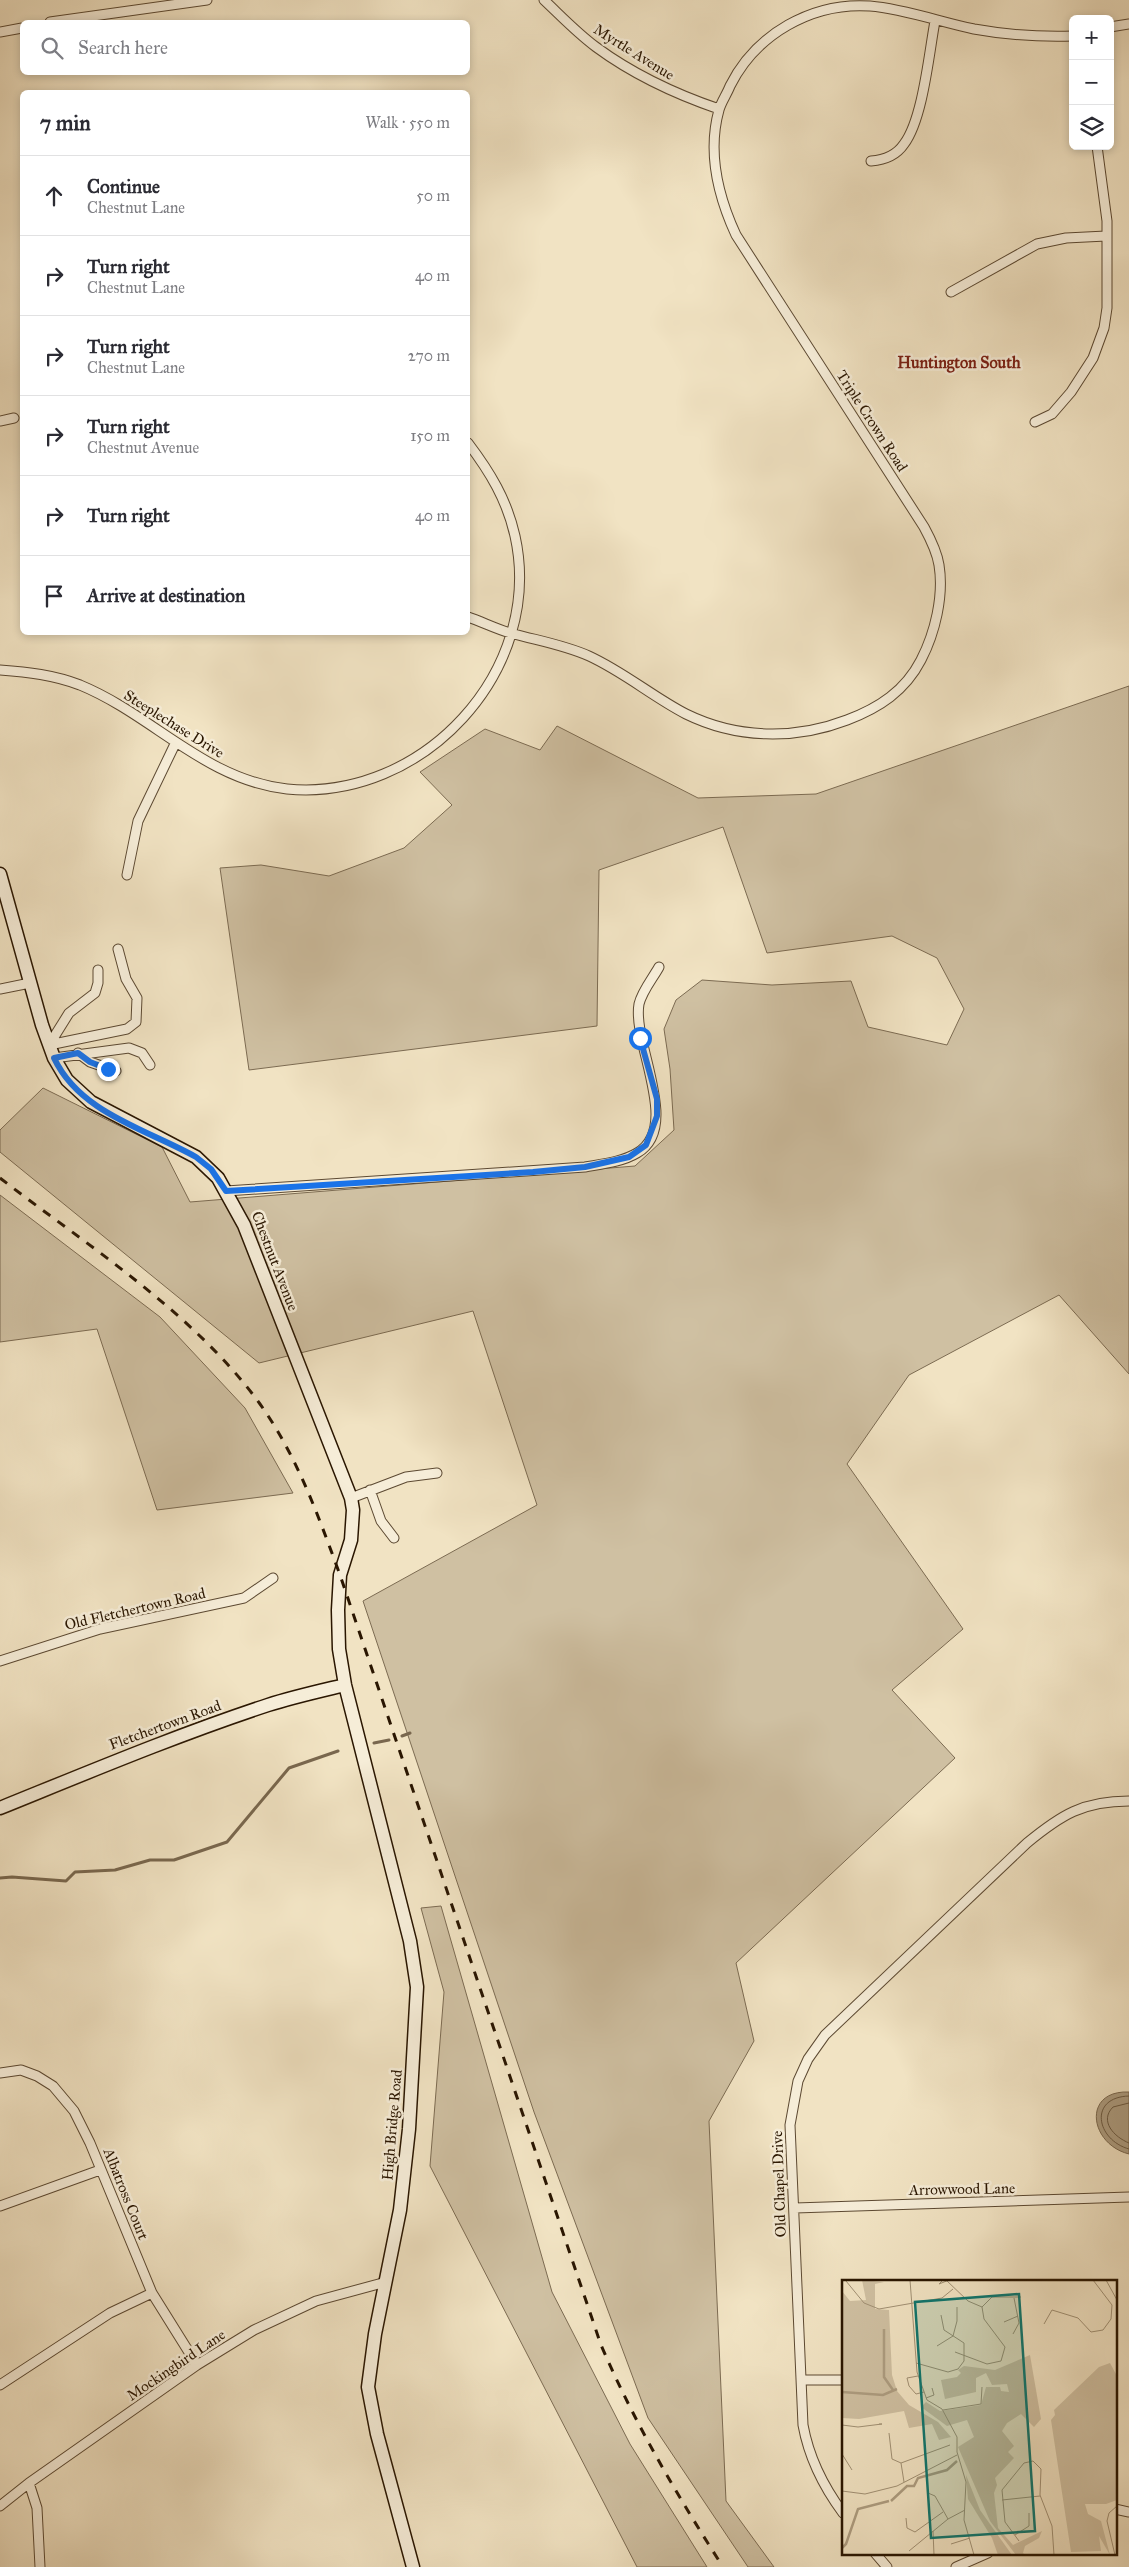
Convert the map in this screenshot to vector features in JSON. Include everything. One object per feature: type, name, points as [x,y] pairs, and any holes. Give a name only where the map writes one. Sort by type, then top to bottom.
[{"type":"street","points":[[64,20],[207,0]]},
{"type":"street","name":"Myrtle Avenue","points":[[544,0],[596,47],[620,63],[676,94],[719,109]]},
{"type":"street","name":"Triple Crown Road","points":[[470,618],[513,634],[546,640],[589,656],[611,667],[686,714],[731,730],[782,735],[809,732],[837,724],[882,705],[914,674],[934,628],[940,581],[939,564],[931,541],[736,235],[726,214],[717,180],[715,137],[719,109],[734,78],[751,54],[774,33],[800,18],[833,9],[870,6],[935,21],[1015,35],[1069,36]]},
{"type":"street","points":[[871,161],[883,160],[893,155],[904,144],[911,131],[920,105],[935,21]]},
{"type":"street","points":[[1114,26],[1129,24]]},
{"type":"street","points":[[0,32],[20,28]]},
{"type":"street","points":[[1035,422],[1052,414],[1071,392],[1093,358],[1100,340],[1107,308],[1106,202],[1098,150]]},
{"type":"street","points":[[951,292],[1036,244],[1066,238],[1106,236]]},
{"type":"street","points":[[0,421],[14,418]]},
{"type":"street","name":"Steeplechase Drive","points":[[0,670],[46,675],[80,686],[123,707],[175,744],[227,772],[264,785],[311,790],[333,788],[369,780],[417,757],[459,723],[491,680],[513,634],[519,583],[515,537],[500,489],[470,446]]},
{"type":"street","points":[[127,875],[138,821],[175,744]]},
{"type":"street","name":"Chestnut Avenue","points":[[0,874],[49,1045],[67,1080],[91,1102],[196,1157],[211,1169],[226,1191],[244,1225],[351,1498],[353,1510],[351,1540],[340,1575],[338,1610],[339,1648],[345,1684]]},
{"type":"street","points":[[49,1045],[127,1029],[136,1022],[137,998],[126,979],[118,949]]},
{"type":"street","points":[[226,1191],[585,1167],[615,1161],[639,1152],[650,1138],[657,1116],[657,1099],[640,1038],[639,1005],[641,997],[659,967]]},
{"type":"street","points":[[49,1045],[69,1013],[95,993],[98,983],[98,970]]},
{"type":"street","points":[[0,989],[30,983]]},
{"type":"street","points":[[54,1058],[78,1053],[129,1048],[142,1053],[150,1065]]},
{"type":"street","points":[[78,1053],[90,1062],[116,1071]]},
{"type":"street","points":[[351,1498],[406,1477],[437,1474]]},
{"type":"street","points":[[370,1490],[381,1521],[394,1538]]},
{"type":"street","name":"Old Fletchertown Road","points":[[0,1661],[100,1629],[244,1598],[273,1578]]},
{"type":"street","name":"Fletchertown Road","points":[[0,1808],[115,1760],[223,1720],[345,1684]]},
{"type":"street","name":"High Bridge Road","points":[[345,1684],[410,1941],[417,1987],[410,2129],[400,2210],[370,2360],[369,2397],[413,2567]]},
{"type":"street","name":"Old Chapel Drive","points":[[842,2511],[822,2479],[807,2444],[803,2425],[795,2208],[790,2141],[792,2107],[803,2069],[825,2035],[1027,1843],[1056,1819],[1090,1804],[1129,1801]]},
{"type":"street","name":"Albatross Court","points":[[0,2073],[21,2070],[37,2076],[62,2095],[74,2111],[86,2135],[152,2293],[198,2365]]},
{"type":"street","points":[[0,2206],[100,2170]]},
{"type":"street","name":"Arrowwood Lane","points":[[795,2208],[1129,2197]]},
{"type":"street","name":"Mockingbird Lane","points":[[0,2506],[29,2483],[198,2365],[254,2330],[298,2308],[386,2282]]},
{"type":"street","points":[[0,2385],[110,2313],[152,2293]]},
{"type":"street","points":[[802,2380],[842,2380]]},
{"type":"street","points":[[29,2483],[37,2508],[40,2567]]},
{"type":"street","points":[[1116,2510],[1129,2512]]},
{"type":"street","points":[[876,2554],[887,2567]]},
{"type":"street","points":[[956,2567],[986,2554]]},
{"type":"shaded area","points":[[1129,686],[1129,1374],[1059,1295],[909,1375],[847,1464],[963,1629],[892,1690],[955,1758],[736,1963],[754,2041],[709,2121],[726,2501],[774,2567],[748,2567],[648,2418],[534,2112],[363,1601],[537,1505],[473,1311],[259,1363],[0,1152],[0,1130],[43,1088],[162,1147],[190,1202],[635,1166],[674,1130],[670,1069],[664,1029],[676,1000],[702,980],[772,985],[851,981],[868,1027],[947,1045],[964,1009],[937,958],[892,936],[767,953],[723,827],[599,870],[597,1026],[249,1070],[220,868],[261,865],[329,876],[404,848],[452,805],[420,772],[485,729],[540,750],[557,726],[698,798],[816,794]]},
{"type":"shaded area","points":[[0,1195],[160,1317],[245,1408],[293,1493],[157,1510],[97,1329],[0,1342]]},
{"type":"shaded area","points":[[441,1906],[552,2292],[630,2444],[707,2567],[637,2567],[430,2166],[444,1992],[421,1908]]},
{"type":"water","points":[[1129,2092],[1129,2154],[1116,2148],[1106,2140],[1099,2129],[1096,2118],[1098,2108],[1104,2099],[1114,2094]]},
{"type":"waterway","points":[[402,1736],[410,1733]]},
{"type":"waterway","points":[[374,1743],[389,1740]]},
{"type":"waterway","points":[[0,1878],[12,1877],[66,1881],[75,1872],[115,1870],[150,1860],[174,1860],[227,1842],[289,1768],[338,1751]]},
{"type":"railway","points":[[0,1178],[104,1255],[172,1310],[204,1340],[260,1404],[296,1465],[315,1508],[340,1575],[601,2345],[628,2403],[658,2459],[723,2567]]},
{"type":"district","name":"Huntington South","points":[[959,362]]},
{"type":"route","points":[[108,1069],[90,1062],[78,1053],[54,1058],[67,1080],[78,1092],[110,1114],[196,1157],[211,1169],[226,1191],[533,1172],[585,1167],[629,1157],[639,1152],[646,1145],[657,1116],[657,1099],[640,1038]]}]
